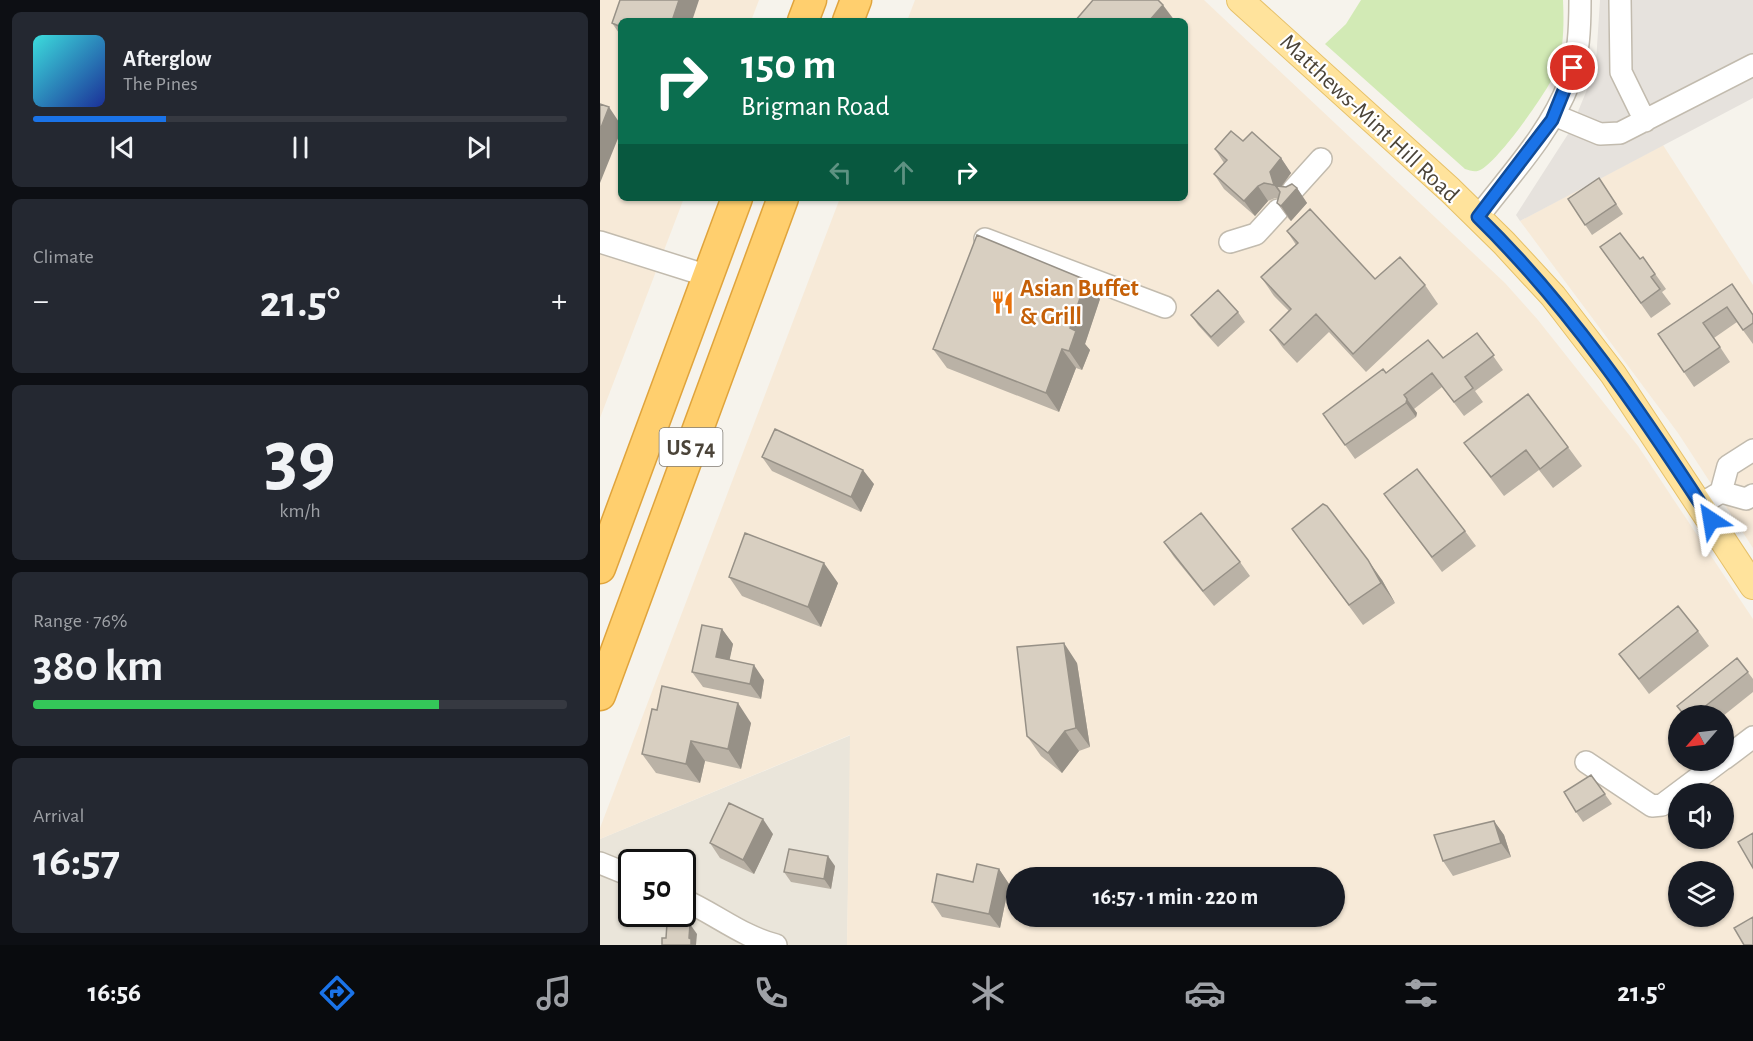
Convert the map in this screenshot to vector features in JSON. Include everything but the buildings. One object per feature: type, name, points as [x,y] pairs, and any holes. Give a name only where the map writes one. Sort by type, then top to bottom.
[{"type":"highway","points":[[804,18],[811,0]]},
{"type":"highway","points":[[849,18],[856,0]]},
{"type":"highway","name":"US 74","points":[[600,568],[736,201]]},
{"type":"highway","name":"US 74","points":[[600,695],[782,201]]},
{"type":"main road","name":"Matthews-Mint Hill Road","points":[[1240,0],[1478,217],[1521,262],[1575,324],[1711,498],[1753,586]]},
{"type":"street","points":[[1478,217],[1554,115],[1570,81],[1576,55],[1580,0]]},
{"type":"street","points":[[1620,0],[1621,72],[1645,121]]},
{"type":"street","points":[[1554,115],[1600,134],[1620,133],[1753,65]]},
{"type":"street","points":[[1293,190],[1321,159]]},
{"type":"street","points":[[1230,242],[1256,234],[1278,210]]},
{"type":"street","points":[[985,239],[1165,307]]},
{"type":"street","points":[[600,242],[708,276]]},
{"type":"street","points":[[1753,450],[1728,466],[1711,498],[1746,499],[1753,495]]},
{"type":"street","points":[[1734,752],[1753,737]]},
{"type":"street","points":[[1586,762],[1652,806],[1662,805],[1708,771]]},
{"type":"street","points":[[600,863],[618,870]]},
{"type":"street","points":[[696,905],[712,912],[752,942],[776,945]]},
{"type":"shaded area","points":[[600,0],[759,0],[752,18],[618,18],[618,201],[683,201],[600,418]]},
{"type":"shaded area","points":[[915,0],[1204,0],[1505,283],[1538,320],[1638,446],[1753,619],[1753,945],[847,945],[850,735],[600,839],[600,828],[839,201],[1188,201],[1188,18],[908,18]]},
{"type":"shaded area","points":[[1600,0],[1753,0],[1753,98],[1520,221],[1516,215],[1570,131],[1586,92],[1596,62]]},
{"type":"shaded area","points":[[1663,145],[1753,285],[1753,548],[1678,433],[1520,221]]},
{"type":"shaded area","points":[[851,735],[847,945],[600,945],[600,839]]},
{"type":"green space","points":[[1361,0],[1563,0],[1562,43],[1557,69],[1545,92],[1524,122],[1501,151],[1482,169],[1471,171],[1465,169],[1325,44],[1346,24]]},
{"type":"place","name":"Asian Buffet & Grill","points":[[1002,302]]},
{"type":"route","points":[[1573,68],[1570,81],[1552,120],[1478,217],[1553,296],[1575,324],[1659,440],[1711,520]]}]
